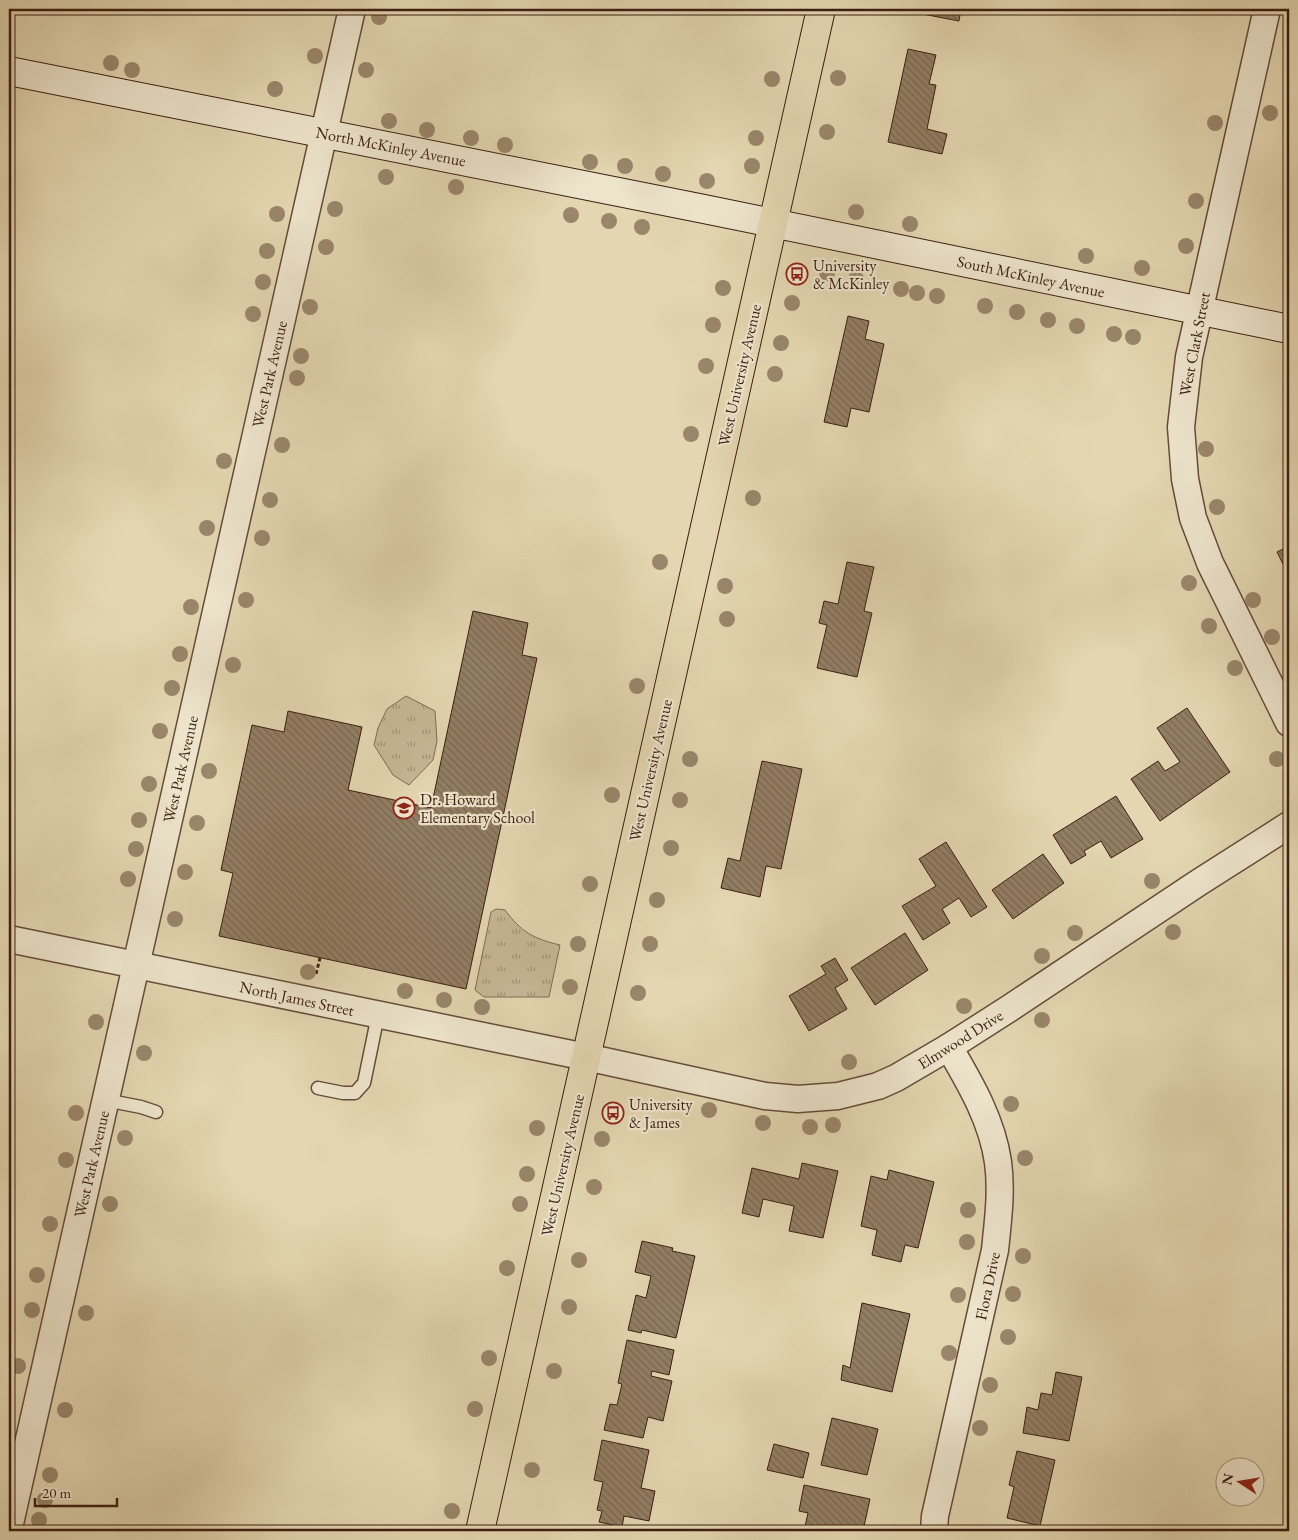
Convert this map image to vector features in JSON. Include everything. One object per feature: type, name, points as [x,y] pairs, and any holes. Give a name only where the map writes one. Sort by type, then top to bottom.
[{"type":"main road","name":"West University Avenue","points":[[480,1531],[821,9]]},
{"type":"street","name":"West Park Avenue","points":[[9,1528],[352,9]]},
{"type":"street","name":"West Clark Street","points":[[1267,9],[1199,310],[1186,376],[1181,427],[1185,479],[1191,510],[1210,563],[1289,723]]},
{"type":"street","name":"North McKinley Avenue","points":[[9,71],[773,223]]},
{"type":"street","name":"South McKinley Avenue","points":[[773,223],[1289,329]]},
{"type":"street","name":"Elmwood Drive","points":[[586,1057],[766,1096],[798,1099],[838,1096],[878,1086],[896,1078],[949,1047],[1198,882],[1289,825]]},
{"type":"street","name":"North James Street","points":[[9,939],[586,1057]]},
{"type":"street","name":"Flora Drive","points":[[934,1531],[935,1516],[995,1250],[1000,1206],[998,1162],[990,1126],[974,1090],[949,1047]]},
{"type":"lane","points":[[318,1088],[343,1094],[355,1093],[364,1083],[378,1015]]},
{"type":"lane","points":[[105,1100],[156,1112]]},
{"type":"path","points":[[316,974],[320,958]]},
{"type":"green space","points":[[406,696],[435,711],[437,741],[433,760],[409,785],[393,775],[374,745],[378,728],[387,709]]},
{"type":"green space","points":[[496,909],[505,910],[529,934],[560,945],[549,997],[484,997],[475,990],[491,912]]},
{"type":"building","points":[[913,9],[961,9],[959,21],[912,12]]},
{"type":"building","points":[[908,49],[936,55],[929,84],[936,85],[927,129],[947,134],[942,154],[888,142]]},
{"type":"building","points":[[848,316],[869,321],[865,339],[884,344],[869,412],[851,408],[847,427],[824,422]]},
{"type":"building","points":[[1289,546],[1289,576],[1277,552]]},
{"type":"building","points":[[847,562],[874,567],[864,611],[872,613],[857,677],[817,668],[827,625],[819,623],[824,601],[838,604]]},
{"type":"building","points":[[473,611],[528,623],[522,655],[537,658],[466,989],[219,936],[233,873],[221,870],[252,725],[284,732],[288,711],[362,727],[348,790],[431,808]]},
{"type":"building","points":[[1187,708],[1230,772],[1160,821],[1131,779],[1158,761],[1165,771],[1180,762],[1157,728]]},
{"type":"building","points":[[762,761],[802,769],[781,869],[766,866],[760,897],[721,888],[728,858],[740,861]]},
{"type":"building","points":[[1116,796],[1143,839],[1111,858],[1101,841],[1084,851],[1086,855],[1071,864],[1053,835]]},
{"type":"building","points":[[946,842],[987,907],[971,917],[959,898],[942,909],[950,923],[923,940],[902,906],[936,886],[919,859]]},
{"type":"building","points":[[1043,854],[1064,883],[1013,919],[992,890]]},
{"type":"building","points":[[905,933],[928,970],[875,1005],[851,968]]},
{"type":"building","points":[[835,958],[848,980],[835,988],[847,1009],[809,1031],[789,996],[826,974],[821,966]]},
{"type":"building","points":[[802,1163],[838,1171],[823,1238],[789,1231],[794,1206],[763,1199],[759,1217],[742,1213],[752,1168],[799,1179]]},
{"type":"building","points":[[889,1170],[934,1182],[918,1248],[905,1245],[901,1262],[872,1255],[877,1230],[861,1226],[871,1176],[887,1180]]},
{"type":"building","points":[[642,1241],[673,1248],[672,1251],[695,1256],[676,1338],[642,1330],[641,1333],[628,1330],[636,1295],[646,1298],[651,1276],[635,1272]]},
{"type":"building","points":[[862,1303],[910,1314],[892,1392],[841,1380],[843,1365],[850,1368]]},
{"type":"building","points":[[627,1340],[674,1350],[669,1375],[652,1371],[651,1376],[672,1381],[663,1421],[648,1417],[643,1438],[604,1430],[610,1404],[617,1405],[622,1384],[618,1383]]},
{"type":"building","points":[[1056,1372],[1082,1377],[1069,1441],[1023,1433],[1027,1407],[1038,1410],[1041,1393],[1052,1395]]},
{"type":"building","points":[[832,1418],[878,1429],[867,1475],[821,1465]]},
{"type":"building","points":[[602,1440],[649,1450],[641,1488],[655,1491],[649,1521],[624,1516],[622,1527],[599,1522],[602,1511],[597,1510],[603,1482],[594,1480]]},
{"type":"building","points":[[774,1444],[809,1453],[803,1478],[767,1470]]},
{"type":"building","points":[[1017,1451],[1055,1460],[1040,1526],[1007,1518],[1014,1487],[1009,1485]]},
{"type":"building","points":[[804,1485],[870,1499],[863,1531],[804,1531],[808,1513],[799,1511]]},
{"type":"place","name":"University & McKinley","points":[[797,274]]},
{"type":"place","name":"Dr. Howard Elementary School","points":[[404,808]]},
{"type":"place","name":"University & James","points":[[613,1113]]}]
